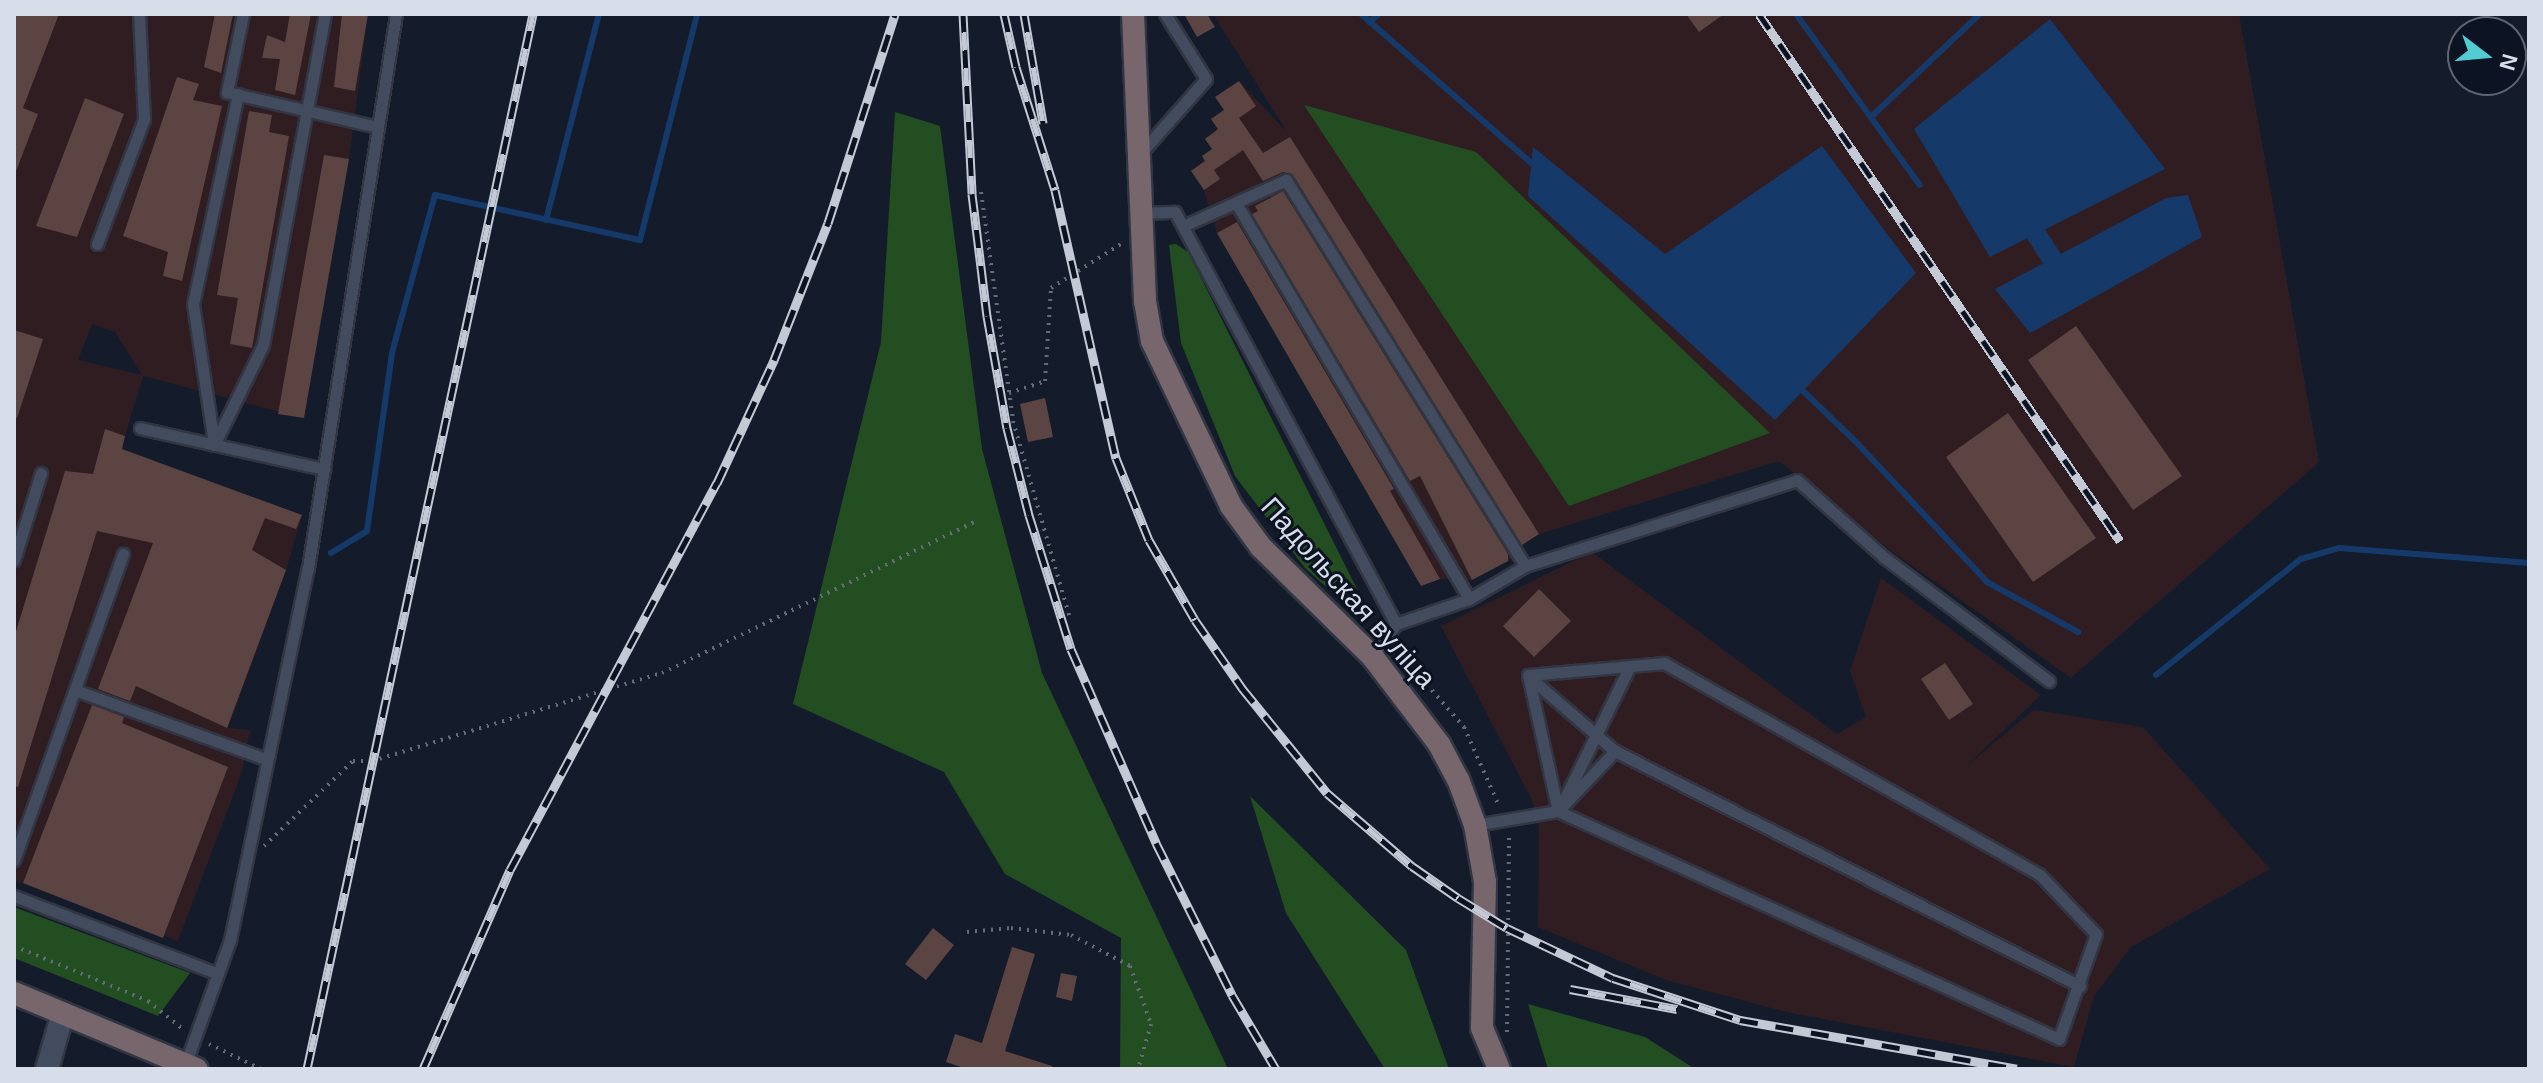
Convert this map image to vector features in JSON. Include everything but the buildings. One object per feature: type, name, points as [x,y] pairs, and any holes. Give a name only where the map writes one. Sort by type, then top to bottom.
[{"type":"main road","name":"Падольская вуліца","points":[[1133,14],[1145,301],[1152,341],[1231,506],[1261,547],[1372,656],[1439,744],[1458,779],[1475,825],[1485,882],[1482,1028],[1499,1069]]},
{"type":"main road","points":[[14,993],[191,1067]]},
{"type":"street","points":[[47,1069],[63,1013]]},
{"type":"lane","points":[[97,244],[144,119],[139,14]]},
{"type":"lane","points":[[243,14],[227,92],[378,127]]},
{"type":"lane","points":[[214,445],[263,345],[325,14]]},
{"type":"lane","points":[[191,1067],[193,1037],[230,940],[308,568],[396,14]]},
{"type":"lane","points":[[1139,156],[1206,79],[1165,14]]},
{"type":"lane","points":[[214,445],[193,304],[238,94]]},
{"type":"lane","points":[[1183,226],[1286,180],[1525,566]]},
{"type":"lane","points":[[1236,203],[1469,599]]},
{"type":"lane","points":[[1141,222],[1175,212],[1396,624]]},
{"type":"lane","points":[[140,428],[324,469]]},
{"type":"lane","points":[[15,554],[41,473]]},
{"type":"lane","points":[[1372,656],[1396,624],[1469,599],[1525,566],[1797,480],[1885,558],[2049,681]]},
{"type":"lane","points":[[14,860],[123,554]]},
{"type":"lane","points":[[1475,825],[1558,811],[2059,1039],[2080,986],[2096,934],[2039,874],[1664,663],[1528,675]]},
{"type":"lane","points":[[1558,811],[1630,666]]},
{"type":"lane","points":[[1528,675],[1558,811]]},
{"type":"lane","points":[[1528,675],[1615,751],[2080,986]]},
{"type":"lane","points":[[75,690],[266,759]]},
{"type":"lane","points":[[1558,811],[1615,751]]},
{"type":"lane","points":[[14,896],[218,974]]},
{"type":"path","points":[[981,192],[994,308],[1009,393],[1028,480],[1070,619]]},
{"type":"path","points":[[1009,393],[1045,381],[1051,288],[1141,222]]},
{"type":"path","points":[[245,864],[353,761],[372,761],[662,673],[977,521]]},
{"type":"path","points":[[967,932],[1011,928],[1071,935],[1130,966],[1151,1024],[1138,1069]]},
{"type":"path","points":[[14,946],[148,1001],[193,1037],[261,1069]]},
{"type":"shaded area","points":[[14,14],[368,14],[349,159],[304,418],[143,376],[125,436],[105,430],[99,454],[145,458],[302,515],[286,570],[228,728],[250,730],[242,772],[178,941],[14,880]],"holes":[[[92,324],[115,332],[142,375],[78,360]]]},
{"type":"shaded area","points":[[1213,14],[2239,14],[2319,462],[2071,678],[1894,553],[1779,461],[1539,534],[1508,561],[1472,580],[1440,579],[1421,586],[1217,233],[1204,190],[1191,171],[1204,161],[1202,156],[1212,149],[1205,139],[1218,130],[1211,119],[1224,110],[1215,97],[1239,81],[1287,132]]},
{"type":"shaded area","points":[[1592,552],[1837,734],[1866,717],[1850,671],[1881,578],[2041,695],[1966,766],[2034,710],[2143,727],[2270,869],[2131,947],[2094,996],[2074,1067],[1787,1012],[1666,980],[1538,927],[1539,827],[1532,800],[1441,626]]},
{"type":"green space","points":[[1304,105],[1476,152],[1770,433],[1569,506]]},
{"type":"green space","points":[[895,112],[940,126],[982,449],[1042,673],[1228,1069],[1120,1069],[1121,938],[1005,874],[944,772],[793,704],[881,342]]},
{"type":"green space","points":[[1176,244],[1188,252],[1361,597],[1357,604],[1348,606],[1305,568],[1235,476],[1181,343],[1169,245]]},
{"type":"green space","points":[[1250,796],[1406,950],[1449,1069],[1385,1069],[1286,913]]},
{"type":"green space","points":[[14,907],[190,973],[158,1016],[14,958]]},
{"type":"green space","points":[[1528,1004],[1645,1037],[1695,1069],[1548,1069]]},
{"type":"water","points":[[2050,19],[2165,169],[1990,257],[1914,129]]},
{"type":"water","points":[[1822,146],[1916,273],[1775,420],[1528,196],[1533,147],[1665,254]]},
{"type":"water","points":[[2188,195],[2202,237],[2030,333],[1995,289],[2166,198]]},
{"type":"waterway","points":[[546,220],[599,14]]},
{"type":"waterway","points":[[331,553],[367,531],[392,353],[435,195],[640,240],[697,14]]},
{"type":"waterway","points":[[1361,14],[1536,167]]},
{"type":"waterway","points":[[1369,22],[1379,14]]},
{"type":"waterway","points":[[1796,14],[1920,185]]},
{"type":"waterway","points":[[1871,117],[1980,14]]},
{"type":"waterway","points":[[2036,234],[2052,259]]},
{"type":"waterway","points":[[1799,387],[1858,444],[1987,582],[2078,632]]},
{"type":"waterway","points":[[2156,675],[2301,559],[2339,548],[2529,563]]},
{"type":"railway","points":[[307,1069],[533,14]]},
{"type":"railway","points":[[423,1069],[510,870],[717,483],[774,360],[828,223],[895,14]]},
{"type":"railway","points":[[963,14],[972,194],[987,316],[1007,428],[1029,515],[1071,649],[1156,843],[1232,995],[1276,1069]]},
{"type":"railway","points":[[1004,14],[1016,67],[1055,190],[1116,458],[1149,540],[1195,620],[1242,688],[1327,793],[1412,866],[1458,898],[1507,928],[1613,978],[1740,1020],[2017,1069]]},
{"type":"railway","points":[[1024,14],[1043,123]]},
{"type":"railway","points":[[1759,14],[2120,541]]},
{"type":"railway","points":[[1570,989],[1677,1009]]}]
